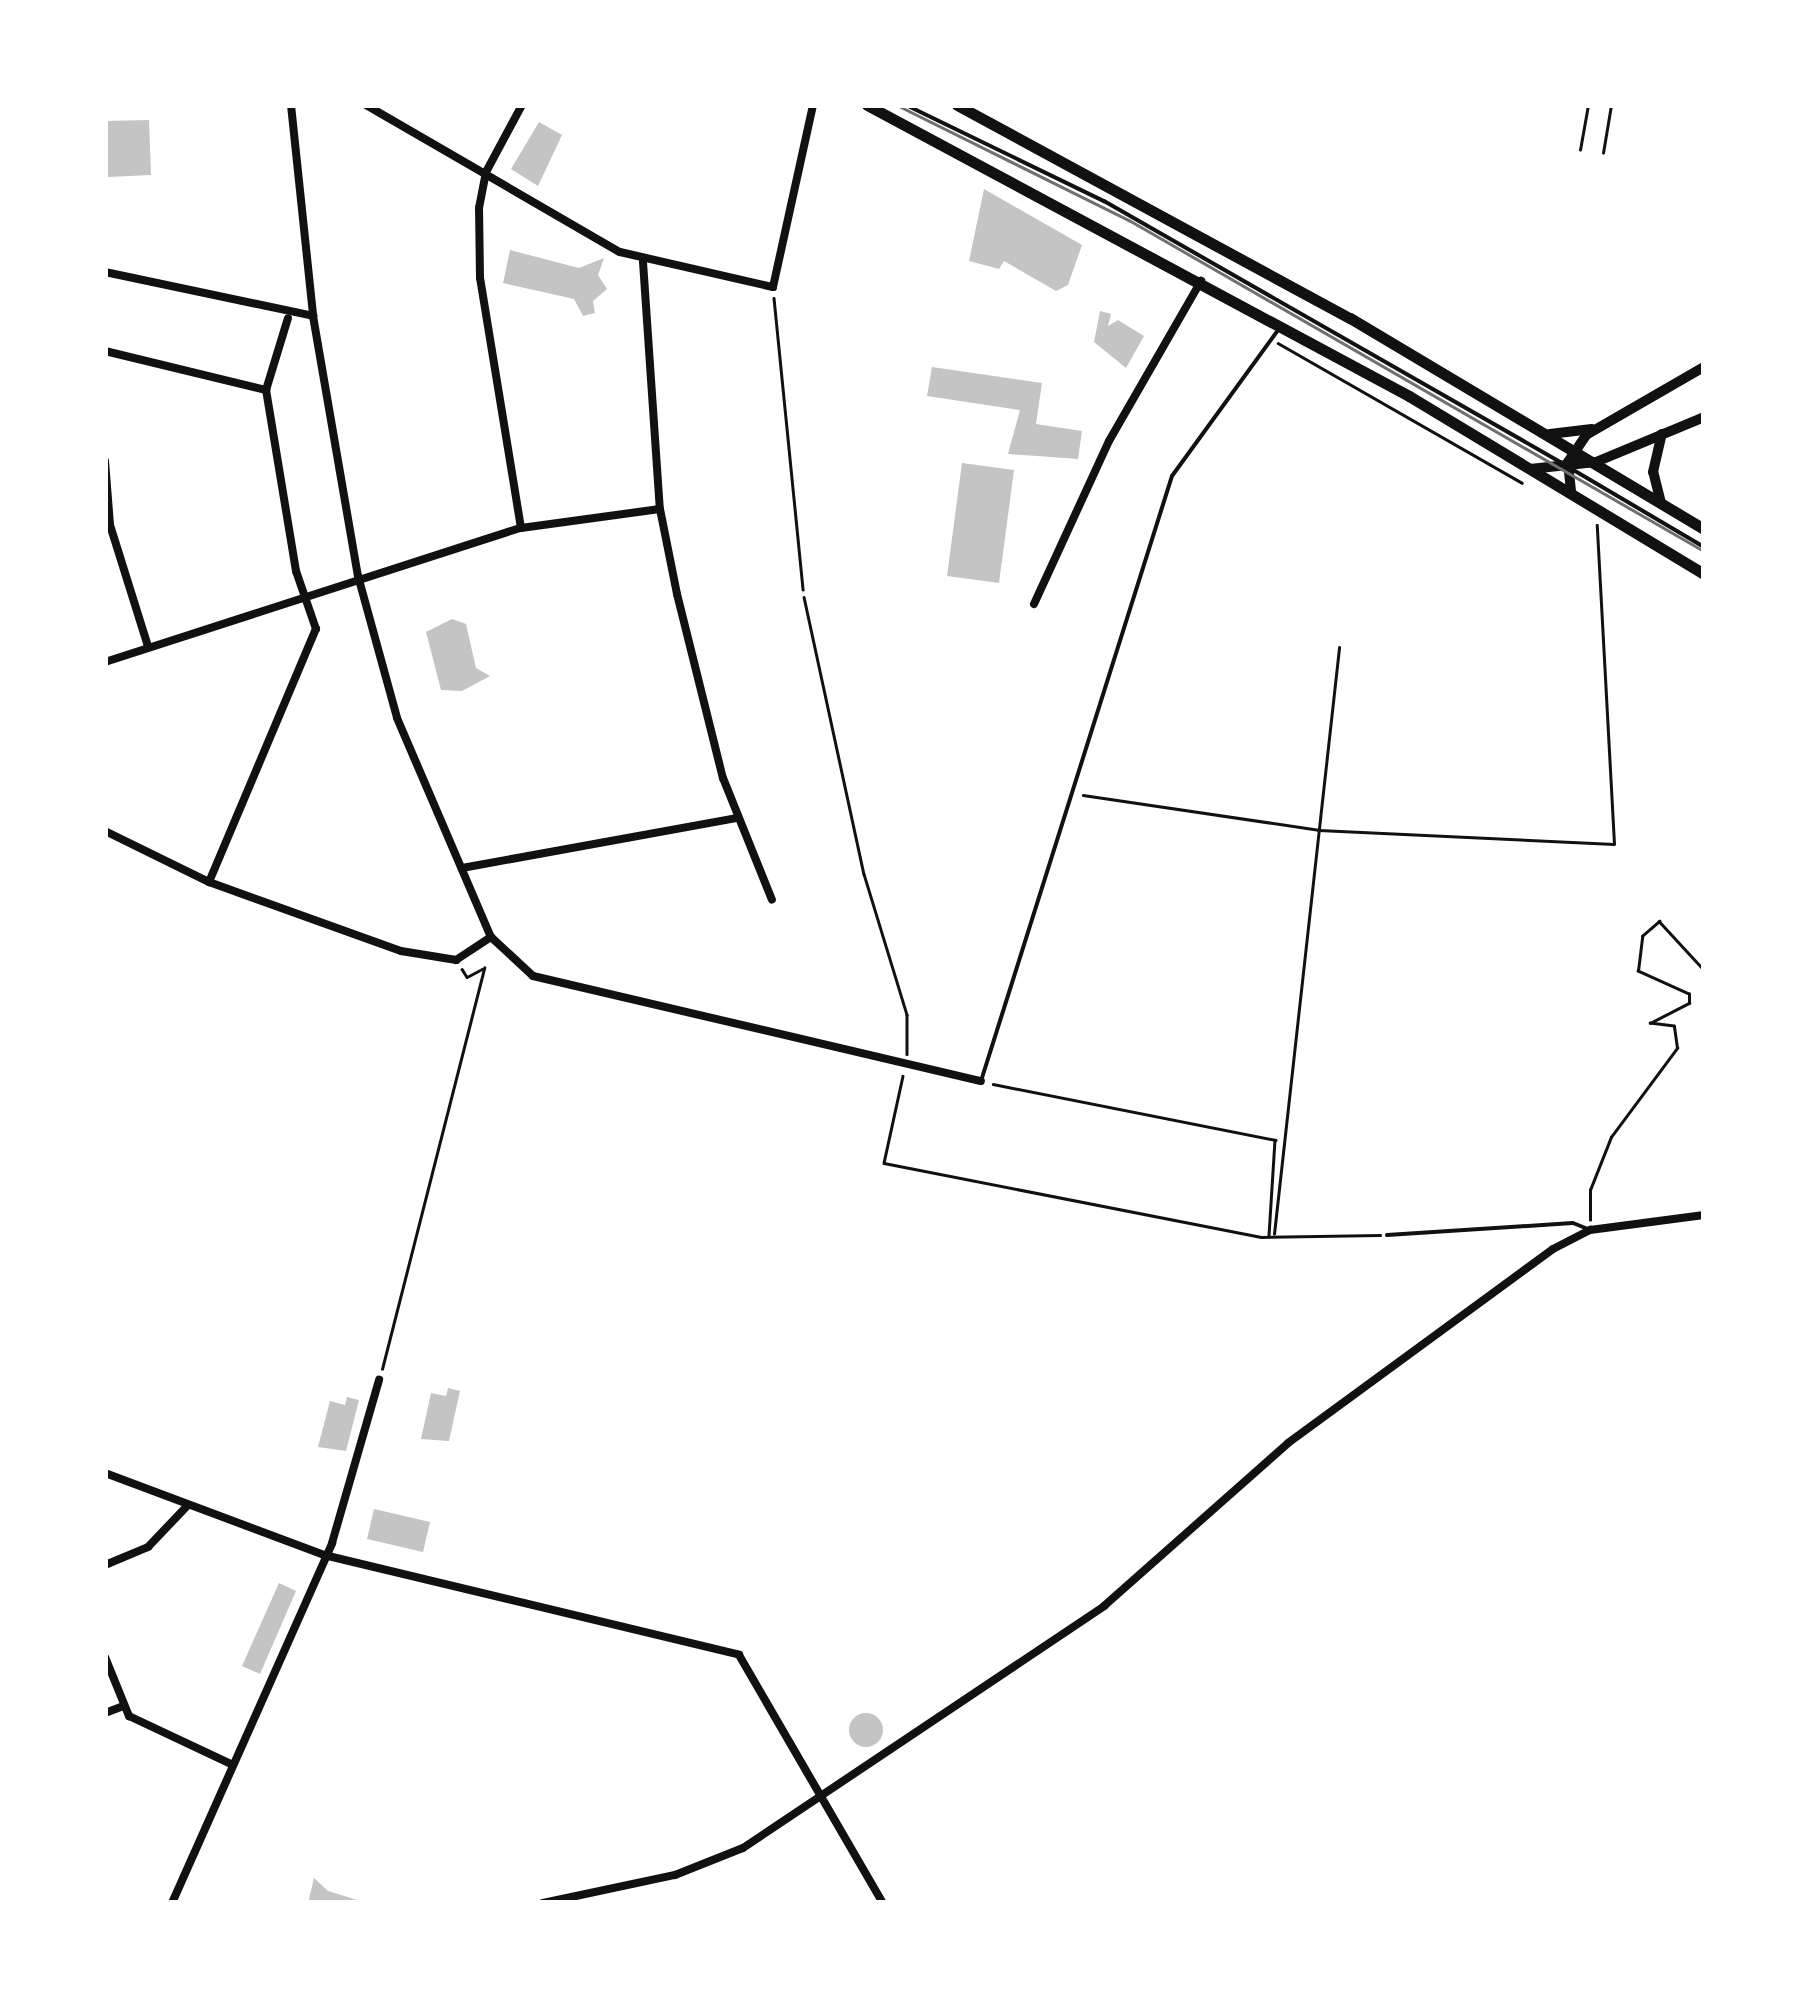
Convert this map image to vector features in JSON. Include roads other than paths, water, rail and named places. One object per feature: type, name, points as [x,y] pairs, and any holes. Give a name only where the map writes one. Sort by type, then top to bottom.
[{"type":"main road","points":[[868,105],[1201,281],[1571,491],[1704,574]]},
{"type":"main road","points":[[957,105],[1550,434],[1704,530]]},
{"type":"main road","points":[[1571,491],[1567,466],[1574,449],[1598,428],[1704,367]]},
{"type":"main road","points":[[1530,470],[1596,462],[1704,417]]},
{"type":"main road","points":[[1550,434],[1598,428]]},
{"type":"main road","points":[[1661,502],[1654,472],[1662,434]]},
{"type":"street","points":[[290,105],[313,316],[358,576],[397,718],[491,937],[533,976],[981,1081]]},
{"type":"street","points":[[366,105],[643,262],[773,287],[813,105]]},
{"type":"street","points":[[522,105],[486,172],[480,278],[522,528]]},
{"type":"street","points":[[643,262],[660,510],[738,818],[772,900]]},
{"type":"street","points":[[105,272],[288,318],[313,316]]},
{"type":"street","points":[[1034,604],[1109,441],[1201,281]]},
{"type":"street","points":[[209,882],[314,642],[308,591],[296,571],[266,390],[288,318]]},
{"type":"street","points":[[105,351],[266,390]]},
{"type":"street","points":[[105,460],[110,525],[148,646]]},
{"type":"street","points":[[105,662],[308,591],[522,528],[660,510]]},
{"type":"street","points":[[462,868],[738,818]]},
{"type":"street","points":[[105,831],[209,882],[401,950],[456,960],[491,937]]},
{"type":"street","points":[[543,1903],[703,1867],[818,1799],[1104,1606],[1288,1442],[1594,1229],[1704,1215]]},
{"type":"street","points":[[172,1903],[324,1555],[379,1380]]},
{"type":"street","points":[[105,1473],[324,1555],[738,1654],[818,1799],[883,1903]]},
{"type":"street","points":[[105,1565],[148,1547],[187,1506]]},
{"type":"street","points":[[105,1657],[123,1706],[142,1726],[231,1764]]},
{"type":"street","points":[[105,1713],[123,1706]]},
{"type":"lane","points":[[906,105],[1104,201],[1704,547]]},
{"type":"lane","points":[[981,1081],[1172,476],[1280,326]]},
{"type":"lane","points":[[1387,1236],[1580,1224],[1594,1229]]},
{"type":"tram line","points":[[897,105],[1129,220],[1704,551]]}]
